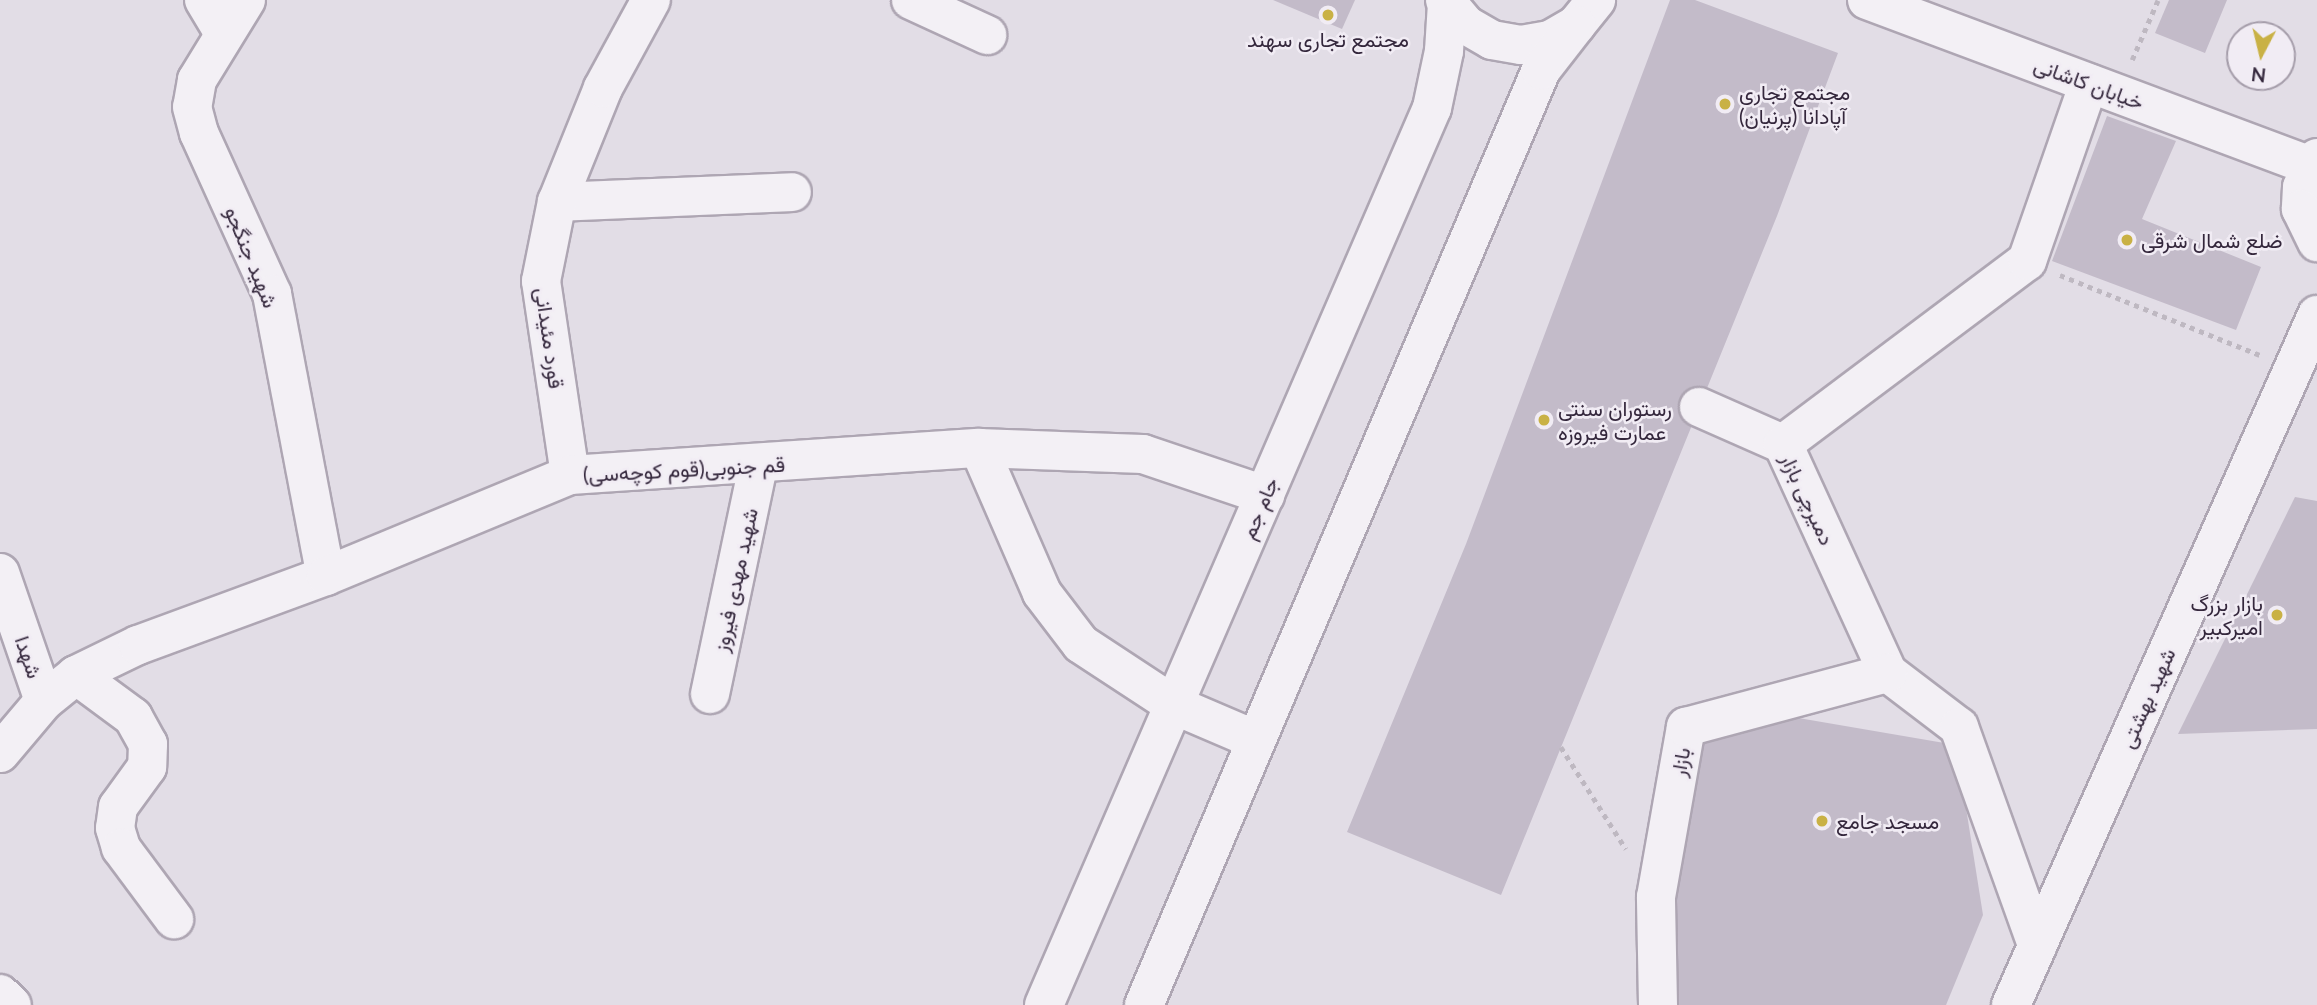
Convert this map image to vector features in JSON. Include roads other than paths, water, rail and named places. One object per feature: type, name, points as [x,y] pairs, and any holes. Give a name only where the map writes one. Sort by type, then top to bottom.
[{"type":"street","points":[[204,0],[224,33]]},
{"type":"street","name":"شهید جنگجو","points":[[246,0],[197,80],[192,107],[199,133],[272,294],[326,576]]},
{"type":"street","name":"قورد مئیدانی","points":[[570,475],[541,281],[557,202],[603,88],[651,0]]},
{"type":"street","points":[[911,0],[987,34]]},
{"type":"street","points":[[1446,2],[1466,25],[1492,40],[1521,45],[1550,40],[1586,13]]},
{"type":"street","name":"جام جم","points":[[1044,1005],[1432,108],[1441,76],[1446,2]]},
{"type":"street","name":"خیابان کاشانی","points":[[1882,3],[2103,88],[2314,162]]},
{"type":"street","points":[[1144,1005],[1541,70],[1586,13]]},
{"type":"street","name":"دمیرچی بازار","points":[[2038,945],[1959,727],[1888,673],[1783,444],[2027,261],[2103,88]]},
{"type":"street","points":[[2314,162],[2302,187],[2301,209],[2317,242]]},
{"type":"street","points":[[557,202],[792,192]]},
{"type":"street","name":"شهید بهشتی","points":[[2011,1005],[2317,315]]},
{"type":"street","points":[[1699,407],[1783,444]]},
{"type":"street","points":[[979,448],[1042,593],[1081,644],[1174,705],[1256,740]]},
{"type":"street","name":"قم جنوبی(قوم کوچه‌سی)","points":[[0,753],[44,701],[76,675],[138,645],[326,576],[570,475],[758,466],[979,448],[1143,454],[1265,495]]},
{"type":"street","name":"شهید مهدی فیروز","points":[[710,694],[758,466]]},
{"type":"street","name":"شهدا","points":[[0,573],[44,701]]},
{"type":"street","name":"بازار","points":[[1658,1005],[1656,897],[1686,727],[1888,673]]},
{"type":"street","points":[[76,675],[133,717],[148,744],[147,766],[118,807],[115,828],[121,848],[174,919]]},
{"type":"street","points":[[0,994],[12,1005]]},
{"type":"place","name":"مجتمع تجاری سهند","points":[[1328,15]]},
{"type":"place","name":"مجتمع تجاری آپادانا (پرنیان)","points":[[1725,104]]},
{"type":"place","name":"ضلع شمال شرقی","points":[[2127,240]]},
{"type":"place","name":"رستوران سنتی عمارت فیروزه","points":[[1544,420]]},
{"type":"place","name":"بازار بزرگ امیرکبیر","points":[[2277,615]]},
{"type":"place","name":"مسجد جامع","points":[[1822,821]]}]
